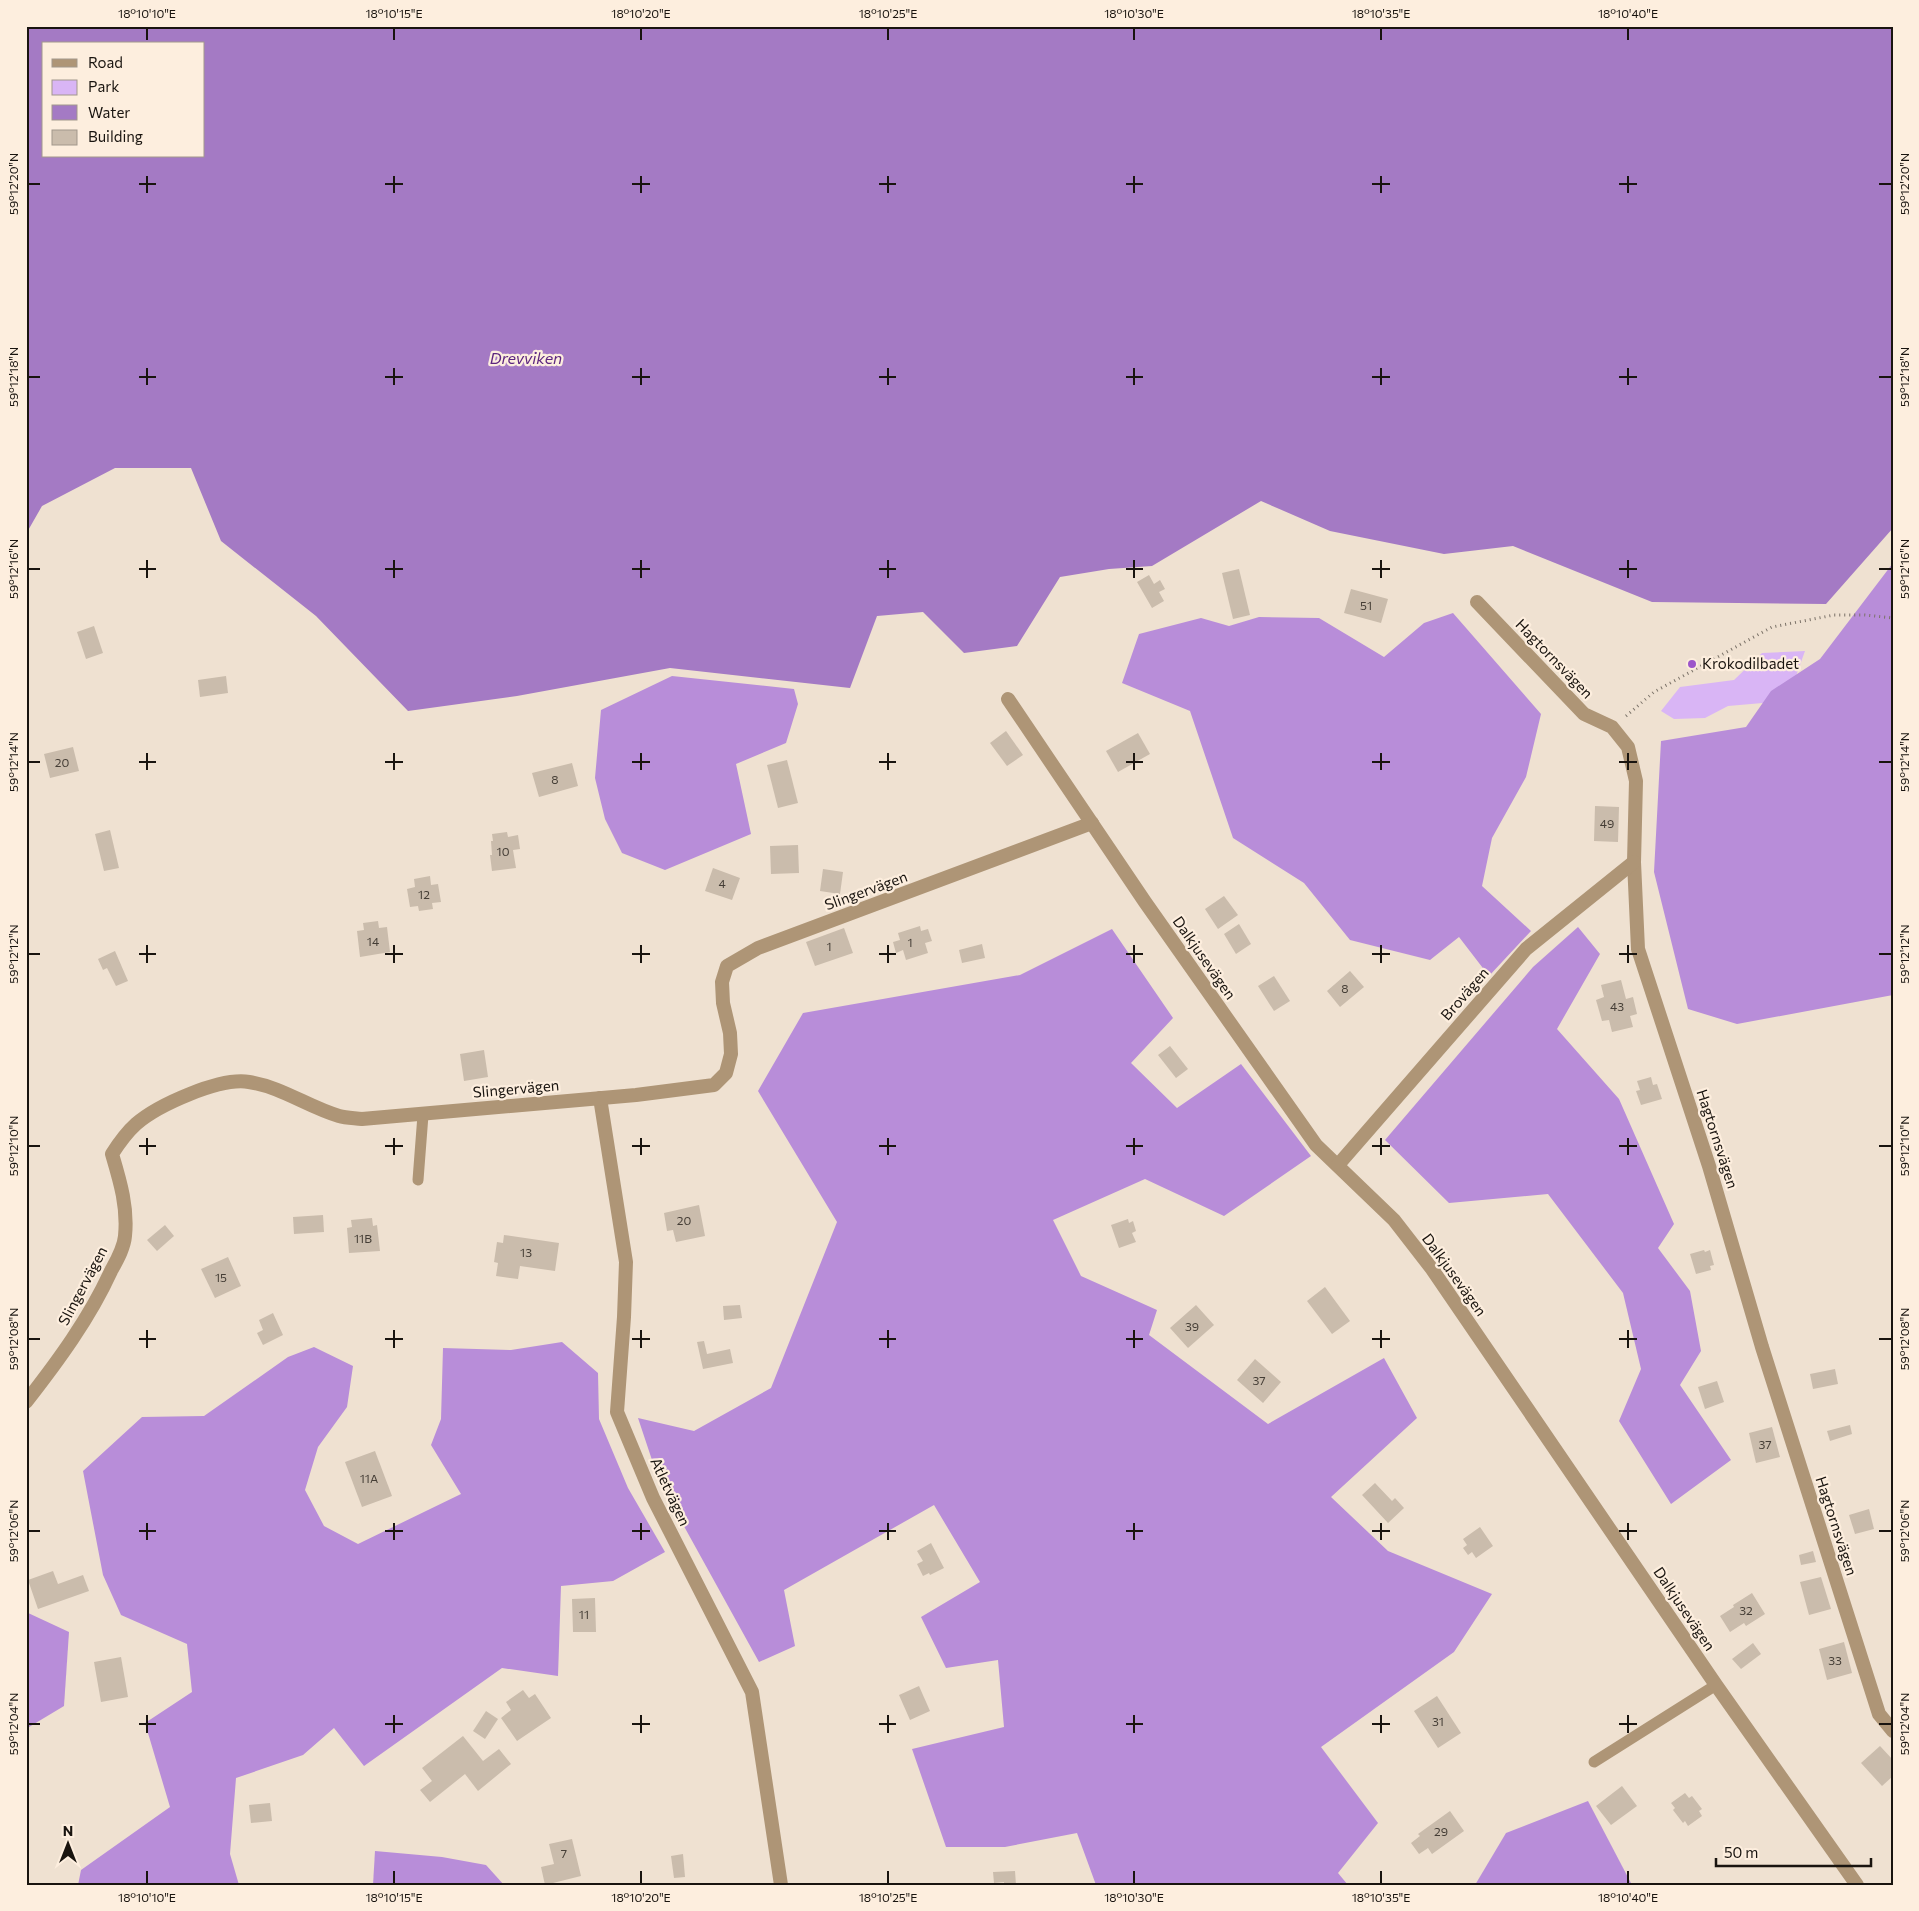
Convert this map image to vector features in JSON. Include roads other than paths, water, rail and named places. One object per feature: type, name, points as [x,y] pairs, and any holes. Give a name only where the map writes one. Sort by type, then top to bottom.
[{"type":"street","name":"Hagtornsvägen","points":[[1476,602],[1584,714],[1612,727],[1628,747],[1636,781],[1634,862],[1638,949],[1709,1166],[1762,1347],[1879,1714],[1893,1731]]},
{"type":"street","name":"Dalkjusevägen","points":[[1008,698],[1150,910],[1316,1145],[1394,1220],[1432,1269],[1716,1685],[1857,1885]]},
{"type":"street","name":"Slingervägen","points":[[26,1402],[66,1352],[105,1286],[121,1251],[125,1237],[125,1201],[112,1154],[121,1140],[137,1123],[158,1110],[194,1092],[218,1085],[248,1082],[278,1090],[339,1116],[362,1119],[636,1095],[714,1085],[726,1073],[731,1054],[730,1033],[722,1003],[722,982],[727,966],[758,948],[1092,823]]},
{"type":"street","name":"Brovägen","points":[[1338,1165],[1526,949],[1634,862]]},
{"type":"street","name":"Atletvägen","points":[[600,1098],[626,1262],[617,1412],[653,1498],[752,1692],[781,1885]]},
{"type":"lane","points":[[418,1180],[423,1114]]},
{"type":"lane","points":[[1594,1762],[1716,1685]]},
{"type":"water","name":"Drevviken","points":[[26,26],[1893,26],[1893,528],[1826,604],[1652,602],[1513,546],[1444,554],[1330,531],[1261,501],[1152,566],[1109,569],[1060,577],[1017,646],[964,653],[923,612],[877,616],[850,688],[670,668],[517,696],[408,711],[316,616],[221,541],[191,468],[115,468],[42,506],[26,534]]},
{"type":"place","name":"Krokodilbadet","points":[[1692,664]]}]
